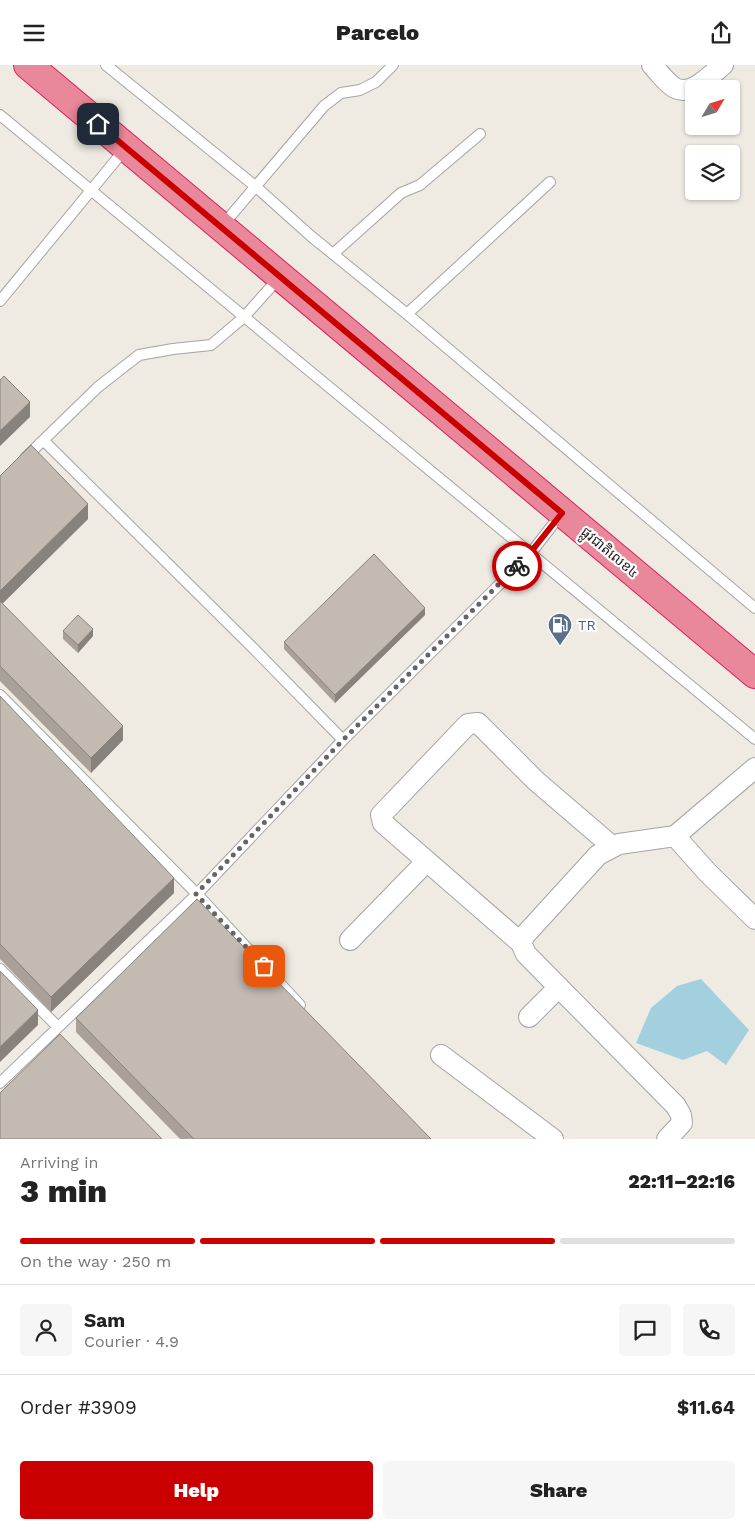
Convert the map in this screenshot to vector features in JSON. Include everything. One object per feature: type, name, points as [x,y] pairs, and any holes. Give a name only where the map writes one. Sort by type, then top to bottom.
[{"type":"highway","name":"ផ្លូវជាតិលេខ៤","points":[[28,65],[755,674]]},
{"type":"street","points":[[652,65],[675,88],[684,90],[695,87],[723,65]]},
{"type":"street","points":[[613,847],[536,781],[478,723],[468,724],[381,815],[383,823],[521,943],[526,954],[676,1106],[681,1115],[682,1123],[667,1139]]},
{"type":"street","points":[[521,943],[525,935],[598,855],[619,844],[675,836],[755,768]]},
{"type":"street","points":[[675,836],[755,919]]},
{"type":"street","points":[[350,940],[428,861]]},
{"type":"street","points":[[529,1017],[559,987]]},
{"type":"street","points":[[441,1055],[552,1139]]},
{"type":"lane","points":[[106,65],[255,186],[312,237],[407,314],[755,608]]},
{"type":"lane","points":[[221,227],[324,106],[341,93],[360,90],[376,82],[393,65]]},
{"type":"lane","points":[[0,115],[755,739]]},
{"type":"lane","points":[[333,253],[401,193],[420,185],[480,134]]},
{"type":"lane","points":[[0,301],[92,191],[126,147]]},
{"type":"lane","points":[[407,314],[550,182]]},
{"type":"lane","points":[[14,468],[98,387],[138,355],[211,345],[244,317],[280,276]]},
{"type":"lane","points":[[44,441],[343,740]]},
{"type":"lane","points":[[0,1083],[196,894],[343,740],[530,553],[562,513]]},
{"type":"lane","points":[[0,695],[196,894],[304,1009]]},
{"type":"lane","points":[[0,969],[58,1027]]},
{"type":"water","points":[[701,979],[749,1030],[726,1065],[707,1051],[683,1060],[636,1043],[651,1008],[677,986]]},
{"type":"building","points":[[4,376],[30,402],[0,431],[0,380]]},
{"type":"building","points":[[31,445],[88,504],[0,591],[0,476]]},
{"type":"building","points":[[374,554],[425,608],[335,695],[284,642]]},
{"type":"building","points":[[0,601],[123,726],[91,758],[0,666]]},
{"type":"building","points":[[78,615],[93,629],[78,645],[63,631]]},
{"type":"building","points":[[0,696],[174,878],[51,997],[0,944]]},
{"type":"building","points":[[197,899],[431,1139],[194,1139],[76,1018]]},
{"type":"building","points":[[0,971],[38,1010],[0,1047]]},
{"type":"building","points":[[60,1034],[162,1139],[0,1139],[0,1093]]},
{"type":"way so far","points":[[264,966],[196,894],[343,740],[517,566]]},
{"type":"place","name":"TR","points":[[560,646]]},
{"type":"route","points":[[98,124],[562,513],[517,566]]}]
